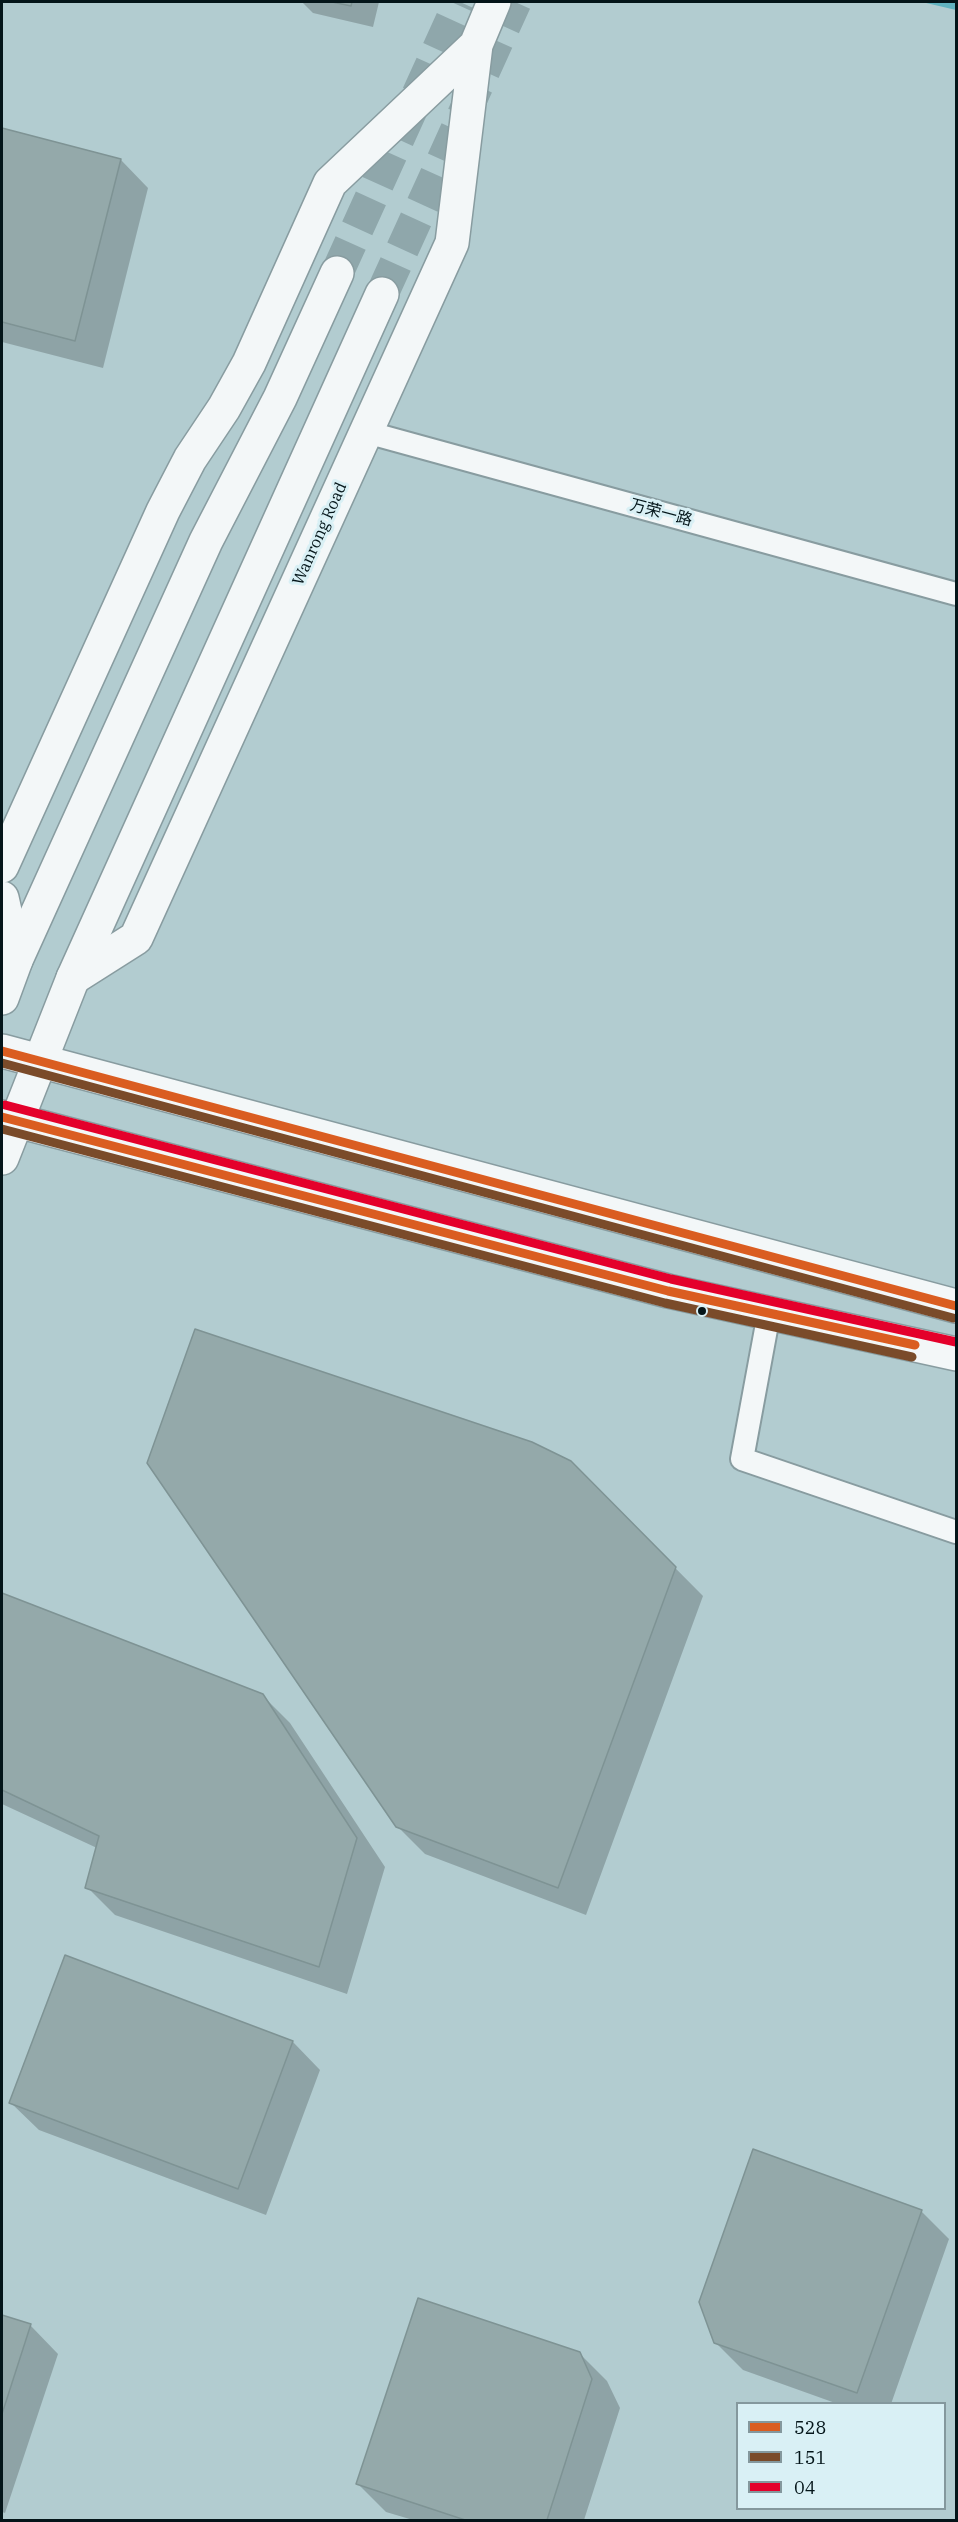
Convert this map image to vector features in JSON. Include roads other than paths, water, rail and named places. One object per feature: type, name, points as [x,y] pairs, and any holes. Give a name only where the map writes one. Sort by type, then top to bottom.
[{"type":"main road","name":"Wanrong Road","points":[[73,978],[136,938],[452,243],[476,45],[494,2]]},
{"type":"main road","name":"Wanrong Road","points":[[2,866],[163,511],[190,459],[224,408],[249,363],[330,183],[476,45]]},
{"type":"main road","points":[[2,998],[16,960],[206,541],[280,398],[337,273]]},
{"type":"main road","points":[[2,1158],[9,1119],[40,1061],[73,978],[382,294]]},
{"type":"main road","points":[[2,898],[16,960]]},
{"type":"main road","points":[[2,1051],[957,1306]]},
{"type":"main road","points":[[9,1119],[668,1291],[957,1354]]},
{"type":"lane","name":"万荣一路","points":[[366,432],[957,594]]},
{"type":"lane","points":[[769,1313],[742,1459],[957,1532]]},
{"type":"water","points":[[922,2],[956,2],[956,10]]},
{"type":"tunnel","points":[[337,273],[460,2]]},
{"type":"tunnel","points":[[382,294],[515,2]]}]
